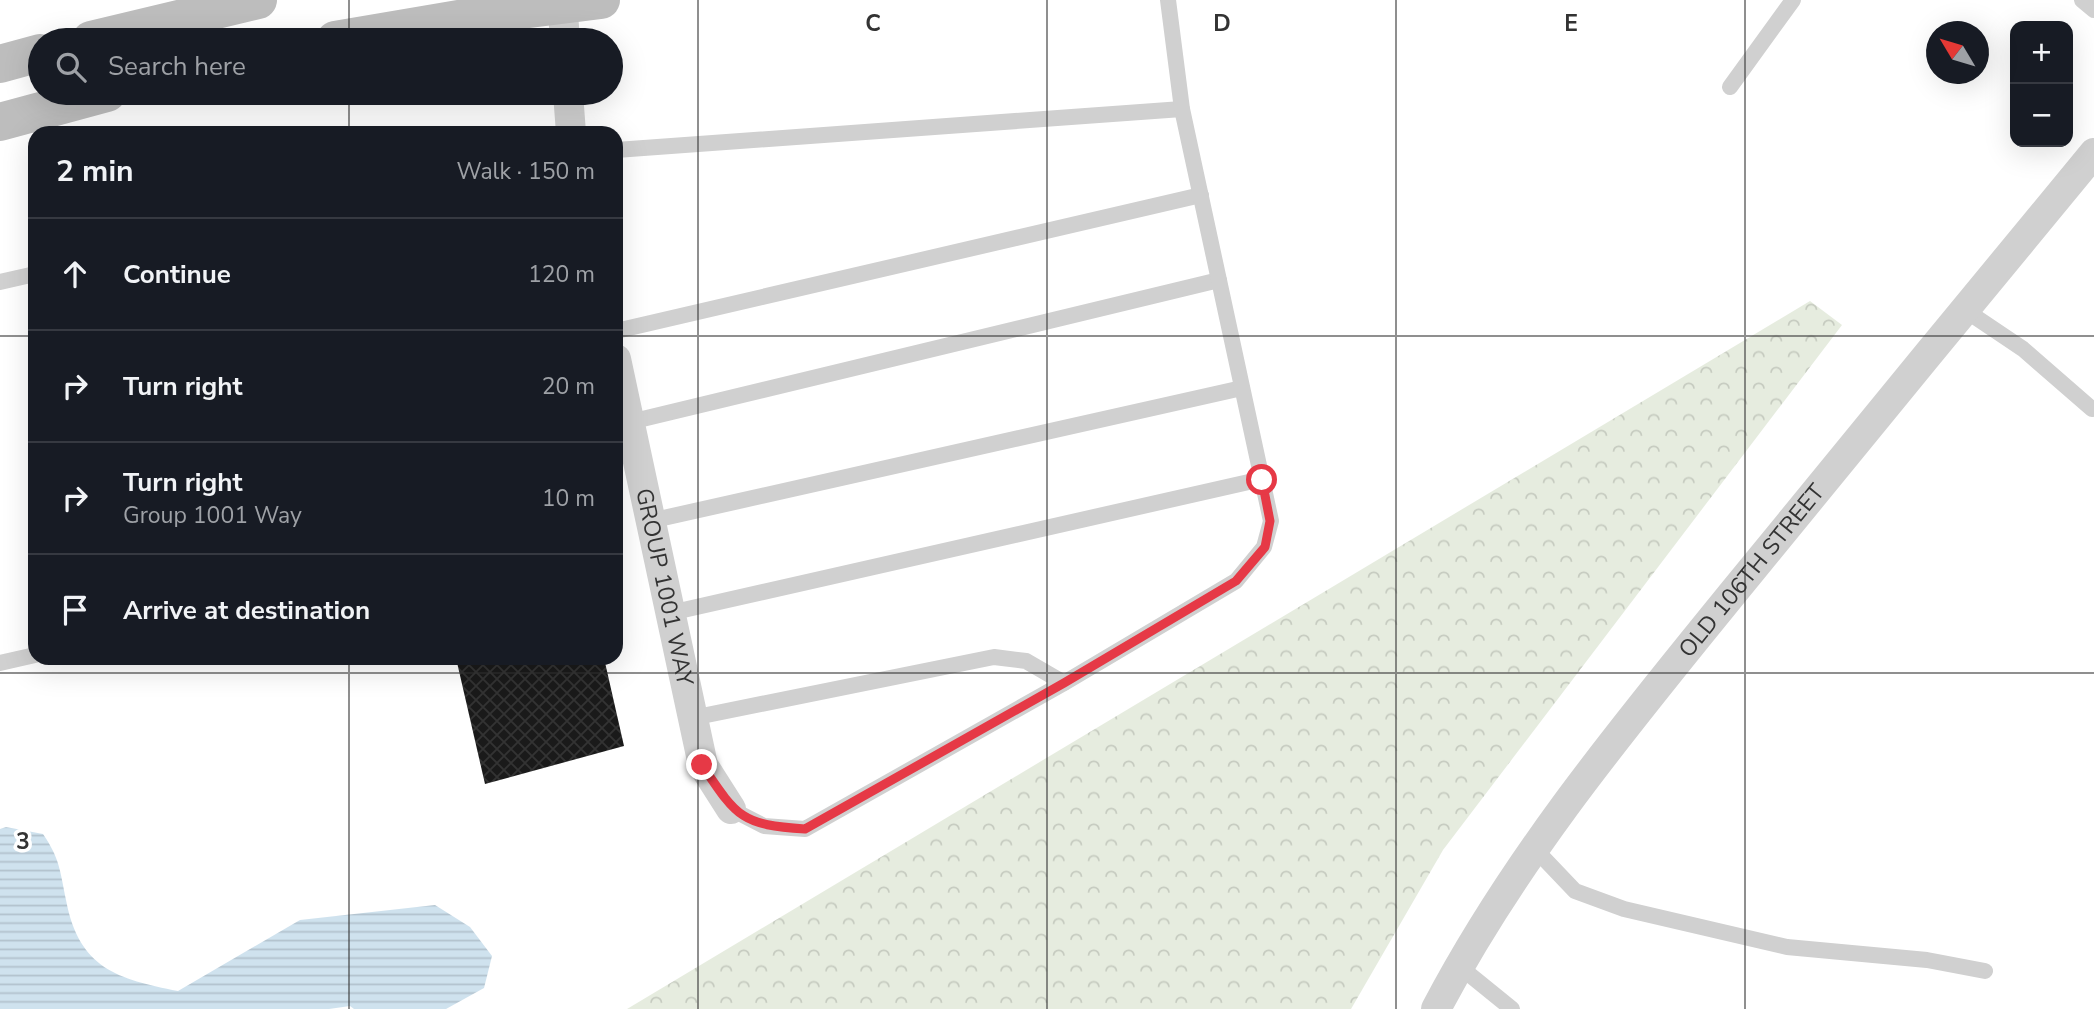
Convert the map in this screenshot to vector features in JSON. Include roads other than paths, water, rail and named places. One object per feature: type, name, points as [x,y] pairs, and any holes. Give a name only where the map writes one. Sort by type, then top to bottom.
[{"type":"street","points":[[141,28],[258,0]]},
{"type":"street","points":[[444,28],[563,15],[601,0]]},
{"type":"street","points":[[0,64],[28,56]]},
{"type":"street","points":[[0,122],[63,105]]},
{"type":"street","points":[[569,105],[570,126]]},
{"type":"street","name":"OLD 106TH STREET","points":[[1436,1009],[1534,848],[1667,674],[2094,153]]},
{"type":"street","name":"GROUP 1001 WAY","points":[[623,390],[702,765],[731,808]]},
{"type":"lane","points":[[731,808],[764,826],[805,829],[1064,683],[1236,581],[1265,547],[1270,521],[1182,109],[1168,0]]},
{"type":"lane","points":[[1730,87],[1793,0]]},
{"type":"lane","points":[[2082,0],[2094,10]]},
{"type":"lane","points":[[623,149],[1182,109]]},
{"type":"lane","points":[[623,329],[1201,195]]},
{"type":"lane","points":[[0,282],[28,276]]},
{"type":"lane","points":[[630,422],[1219,280]]},
{"type":"lane","points":[[1965,310],[2023,349],[2092,409]]},
{"type":"lane","points":[[650,521],[1242,388]]},
{"type":"lane","points":[[670,613],[1262,480]]},
{"type":"lane","points":[[692,718],[993,656],[1026,661],[1064,683]]},
{"type":"lane","points":[[0,663],[28,657]]},
{"type":"lane","points":[[1534,848],[1574,891],[1624,909],[1787,947],[1927,960],[1985,971]]},
{"type":"lane","points":[[1460,966],[1512,1009]]},
{"type":"water","points":[[6,827],[43,834],[56,858],[72,923],[81,942],[91,956],[104,967],[137,981],[178,991],[300,920],[435,905],[470,927],[492,956],[484,988],[446,1009],[354,1009],[350,1006],[329,1009],[0,1009],[0,829]]}]
